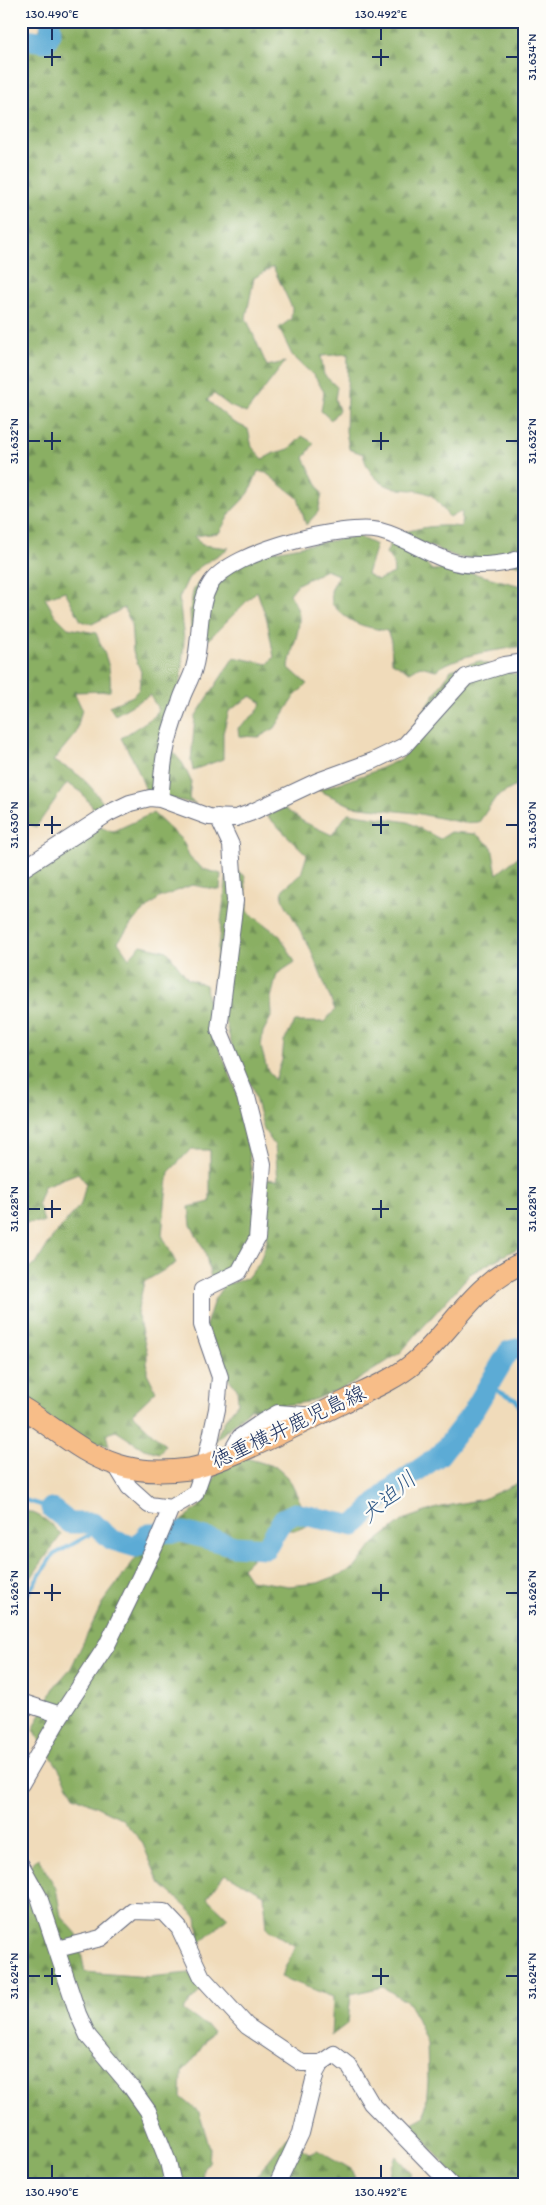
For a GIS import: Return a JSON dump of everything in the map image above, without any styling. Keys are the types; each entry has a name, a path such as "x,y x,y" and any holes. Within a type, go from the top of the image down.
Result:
{"main road":[{"name":"徳重横井鹿児島線","path":"21,1407 83,1450 115,1464 148,1470 190,1469 205,1465 316,1416 413,1364 431,1347 467,1303 483,1287 498,1276 525,1262"}],"street":[{"path":"160,800 165,753 180,701 194,668 201,634 202,601 212,582 234,564 248,557 295,541 349,530 379,531 447,560 467,564 509,564 525,557"},
{"path":"21,870 109,813 130,802 150,798 218,817 236,818 250,813 318,781 373,762 404,746 466,677 505,665 525,662"},
{"path":"21,1784 61,1715 107,1645 155,1546 171,1508 195,1494 205,1465 217,1410 220,1377 202,1325 202,1290 239,1272 258,1239 263,1164 245,1093 219,1029 236,901 231,844 218,817"},
{"path":"115,1464 129,1487 149,1505 171,1508"},
{"path":"21,1702 61,1715"},
{"path":"21,1865 40,1897 78,2014 88,2036 131,2087 148,2111 168,2162 174,2184"},
{"path":"57,1949 101,1938 133,1911 164,1912 179,1928 202,1977 247,2026 302,2063 321,2063"},
{"path":"277,2184 301,2133 316,2072 321,2063 334,2054 349,2066 371,2103 450,2184"}],"green space":[{"path":"42,21 525,21 525,567 492,558 460,558 399,534 430,527 461,527 462,511 449,517 438,501 429,494 385,485 372,474 363,454 349,449 346,431 348,354 321,356 324,375 337,387 335,399 339,410 331,420 321,411 324,392 315,377 292,355 279,328 291,319 292,308 273,267 254,278 246,318 267,366 285,362 246,413 230,406 214,394 207,400 233,422 248,429 252,447 263,459 274,453 289,449 302,436 314,443 304,458 322,494 318,512 306,525 298,498 266,473 258,471 249,493 231,512 219,533 194,536 202,545 229,548 198,568 188,579 179,598 184,640 181,680 166,722 160,725 173,752 183,764 191,781 189,799 196,804 147,793 135,763 121,738 155,716 158,709 150,695 115,715 109,706 133,696 139,689 141,672 133,652 131,623 124,608 92,624 81,621 65,591 45,598 55,615 68,628 96,633 109,667 110,691 74,692 82,709 76,733 53,761 70,769 82,778 104,804 95,810 80,791 67,783 36,827 21,820 21,45 25,46 37,41"},
{"path":"357,536 376,545 367,574 378,580 394,573 393,562 386,553 391,543 419,555 432,570 457,569 525,587 525,646 467,656 436,670 420,666 410,672 392,662 391,641 387,631 356,623 338,611 332,604 331,591 338,575 326,570 298,584 290,594 299,614 299,626 289,668 307,684 294,697 275,728 259,737 239,736 238,728 256,713 262,703 251,696 229,711 223,733 223,759 193,770 191,761 195,717 234,657 268,664 274,657 267,620 257,591 208,640 191,631 190,610 193,591 200,580 230,559"},
{"path":"479,661 514,674 525,672 525,781 496,797 479,822 464,823 415,813 352,806 318,790 370,773 403,758 418,719 451,670"},
{"path":"284,808 304,822 332,835 348,813 408,822 440,839 451,832 476,834 492,847 497,874 525,851 525,1213 521,1215 525,1220 525,1244 470,1274 400,1353 350,1385 308,1402 250,1409 214,1442 226,1418 238,1403 237,1389 225,1374 206,1325 214,1300 224,1285 246,1279 259,1264 267,1241 262,1179 278,1180 275,1146 264,1130 252,1087 236,1060 215,994 214,979 228,866 245,876 248,912 280,936 295,962 277,974 271,998 272,1015 263,1032 261,1047 267,1069 275,1080 282,1060 284,1041 295,1022 324,1022 335,1010 310,948 282,898 283,889 301,874 307,855 267,816"},
{"path":"153,813 183,841 190,858 203,869 221,874 220,890 192,885 159,898 135,919 118,942 129,958 141,945 167,951 188,979 206,985 210,1025 242,1105 252,1177 255,1225 245,1259 226,1275 211,1278 205,1252 191,1225 189,1207 210,1202 210,1150 190,1150 169,1172 162,1235 176,1263 144,1282 137,1313 147,1352 147,1373 156,1391 132,1414 165,1445 160,1453 144,1449 116,1431 106,1434 109,1446 84,1439 21,1402 21,1271 36,1264 52,1238 81,1204 86,1183 78,1173 44,1186 38,1203 44,1222 21,1223 21,877 100,827 112,832"},
{"path":"243,1457 276,1467 289,1479 311,1524 297,1530 281,1530 242,1568 250,1580 289,1586 318,1583 354,1569 373,1544 405,1519 437,1508 483,1499 518,1483 525,1483 525,2184 462,2184 410,2124 425,2116 428,2082 427,2043 410,2004 383,1987 351,1994 348,2023 331,2036 333,1997 281,1977 295,1946 267,1929 264,1894 225,1874 207,1898 228,1918 200,1943 197,1917 159,1882 142,1842 121,1818 74,1796 58,1767 33,1730 55,1686 71,1668 103,1602 139,1554 199,1507 217,1473"},
{"path":"21,1510 33,1513 44,1519 61,1535 21,1592"},
{"path":"38,1858 56,1888 61,1916 77,1934 85,1972 148,1977 189,1973 201,1990 183,2010 213,2031 191,2063 182,2072 181,2097 199,2112 210,2149 209,2162 203,2169 202,2184 21,2184 21,1874"},
{"path":"288,2136 292,2143 309,2153 318,2150 351,2169 357,2183 360,2184 250,2184"},
{"path":"396,2156 412,2173 405,2184 379,2184 387,2180"}],"waterway":[{"path":"21,36 25,39 46,42 51,33 50,21"},
{"name":"犬迫川","path":"51,1508 70,1523 93,1523 112,1540 136,1547 149,1533 183,1532 234,1546 266,1548 283,1519 295,1513 354,1526 388,1491 440,1455 472,1413 509,1351 525,1347"},
{"path":"487,1385 516,1400 525,1418"},
{"path":"21,1499 51,1508"},
{"path":"21,1604 53,1555 100,1529"}]}
